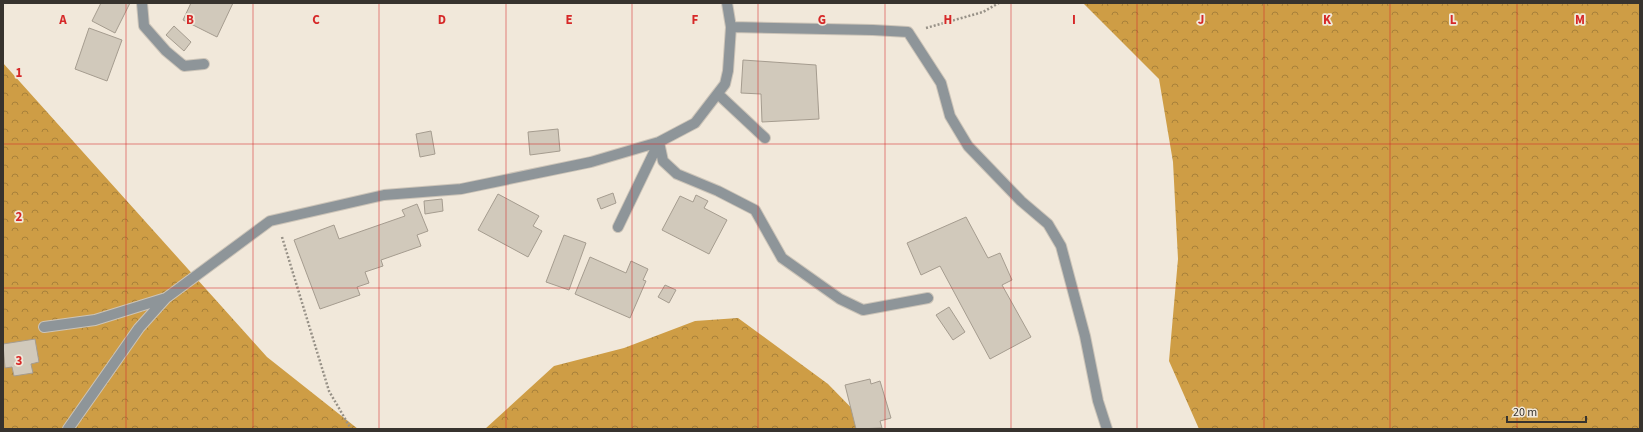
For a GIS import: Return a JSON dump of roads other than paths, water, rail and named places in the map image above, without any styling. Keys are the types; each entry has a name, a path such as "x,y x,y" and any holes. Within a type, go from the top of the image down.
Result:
{"street":[{"path":"142,3 144,26 166,51 184,66 204,64"},
{"path":"68,429 139,328 166,298 270,221 384,195 461,189 591,162 659,142 695,123 725,84 728,71 731,27 727,3"},
{"path":"731,27 908,32 941,83 950,116 968,146 1021,201 1048,224 1061,246 1085,336 1098,401 1106,429"},
{"path":"718,94 765,138"},
{"path":"618,226 659,142"},
{"path":"659,142 663,161 677,174 718,191 755,210 782,258 840,299 863,310 928,298"},
{"path":"44,327 95,320 166,298"}]}
